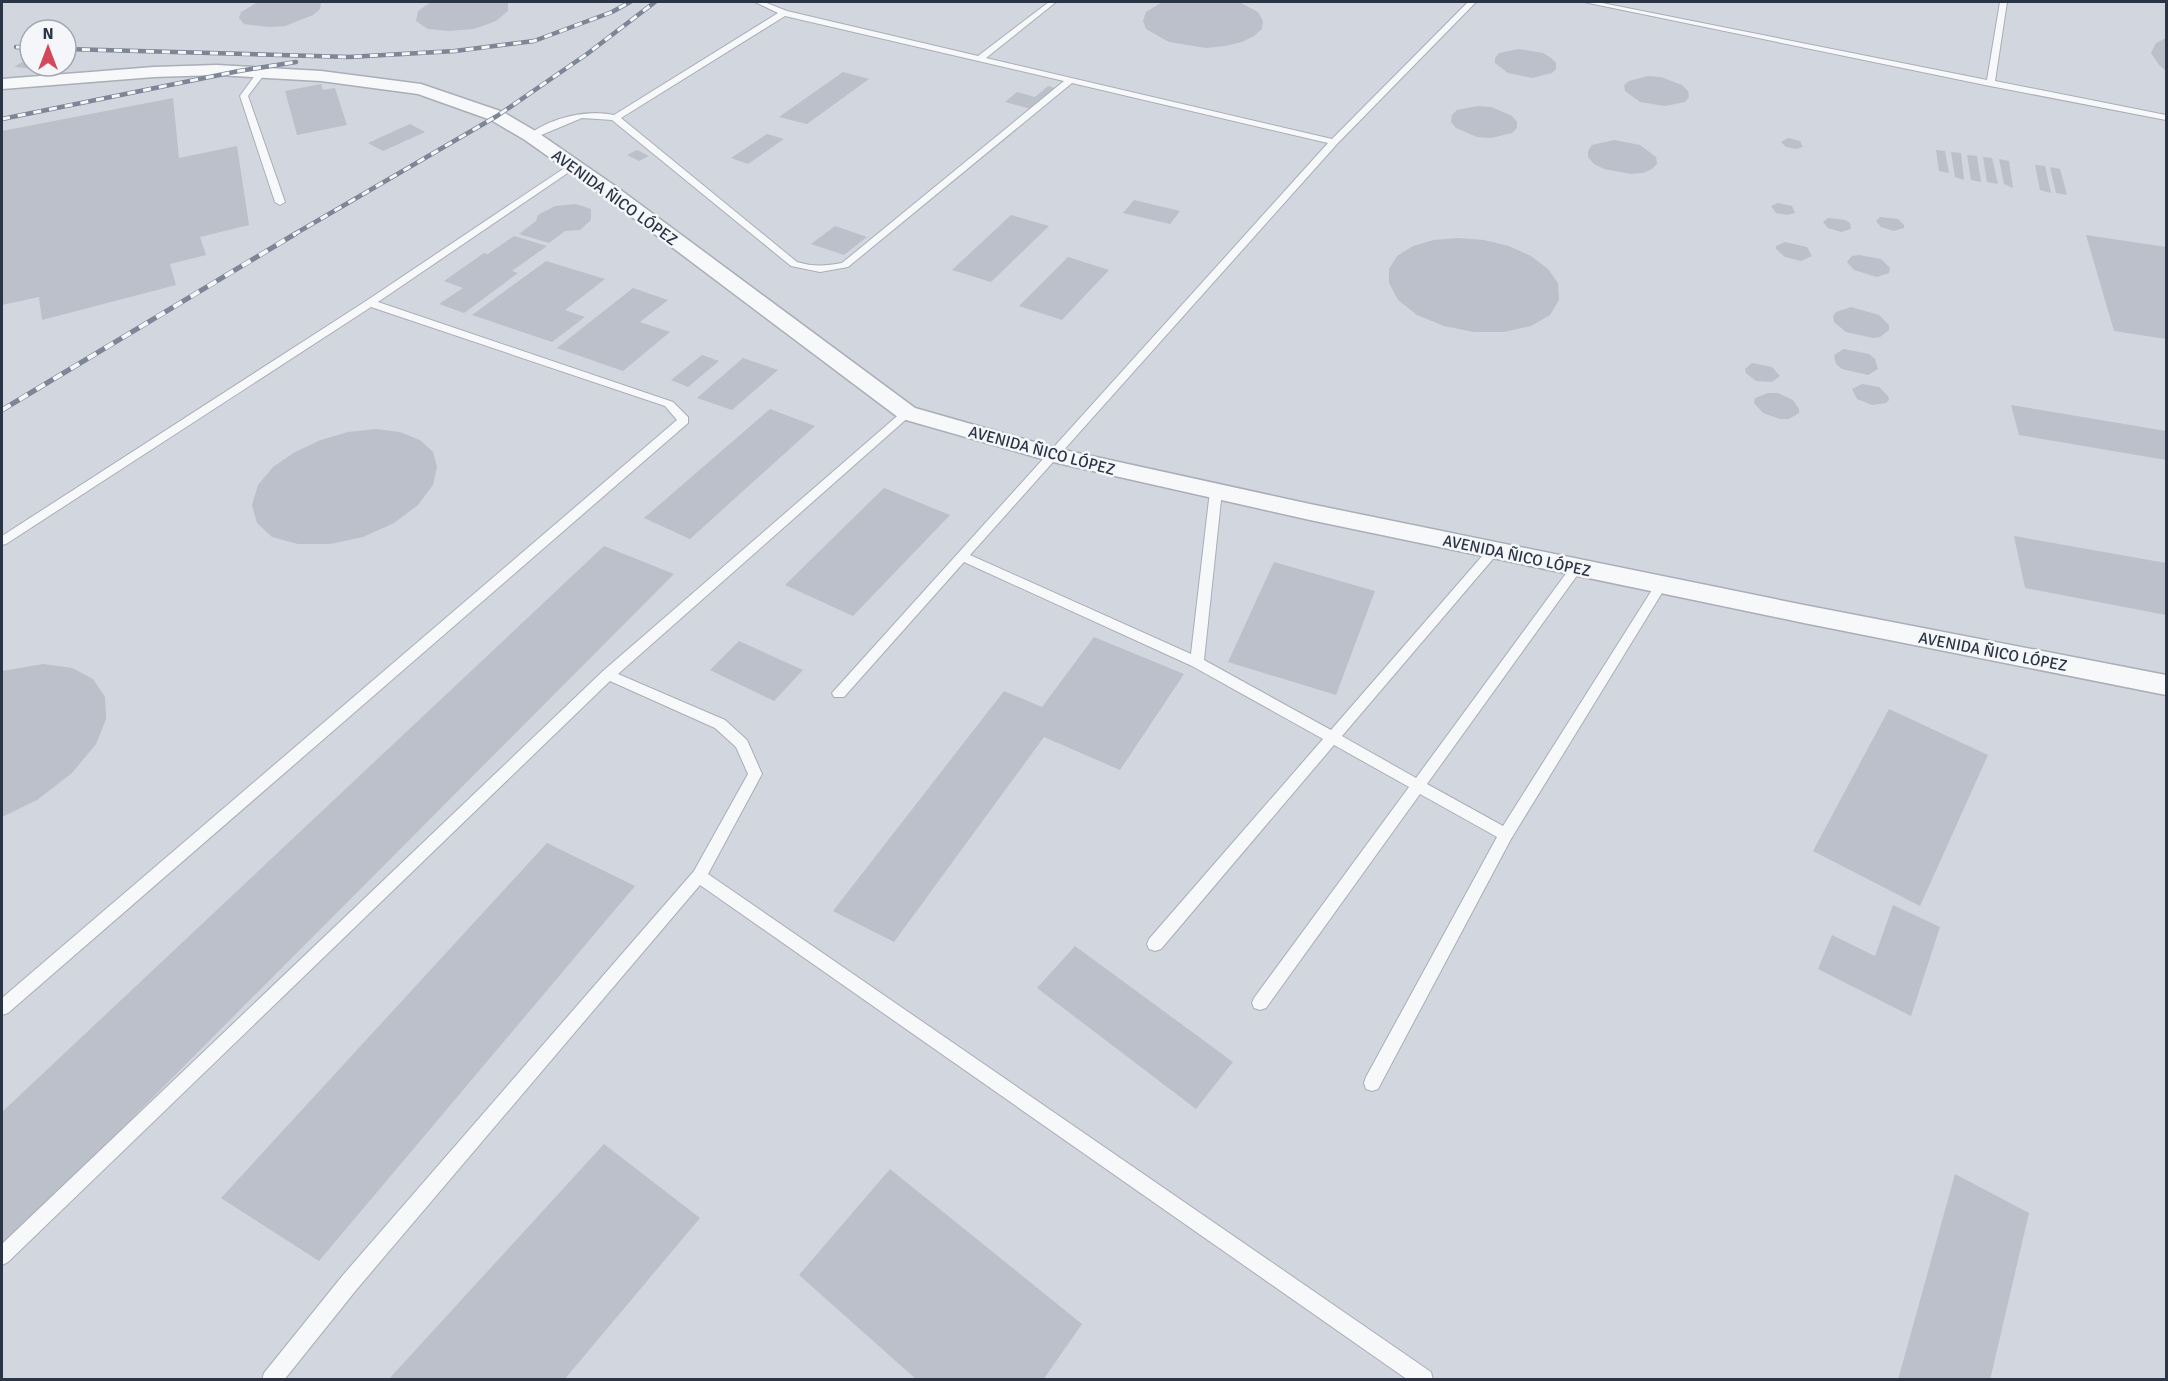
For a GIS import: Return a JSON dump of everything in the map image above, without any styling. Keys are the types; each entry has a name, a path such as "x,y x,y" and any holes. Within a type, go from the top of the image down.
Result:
{"street":[{"name":"AVENIDA ÑICO LÓPEZ","path":"2,84 154,72 217,70 321,76 421,89 497,116 531,136 611,192 907,413 1053,455 1216,491 1661,585 2166,685"}],"lane":[{"path":"759,2 784,13 1335,142"},
{"path":"979,59 1053,2"},
{"path":"839,693 1335,142 1472,2"},
{"path":"1588,2 2166,118"},
{"path":"1990,84 2004,2"},
{"path":"615,118 784,13"},
{"path":"262,72 244,96 280,202"},
{"path":"531,136 565,119 574,117 606,115 615,118 794,264 809,270 826,270 845,265 1071,80"},
{"path":"2,541 370,303 573,166"},
{"path":"2,1008 684,420 669,404 370,303"},
{"path":"2,1256 608,675 907,413"},
{"path":"1197,662 1216,491"},
{"path":"1155,944 1494,550"},
{"path":"962,556 1197,662 1506,835"},
{"path":"1260,1003 1577,567"},
{"path":"1372,1083 1506,835 1661,585"},
{"path":"271,1380 350,1282 699,876 755,774 742,744 720,724 608,675"},
{"path":"699,876 1424,1380"}],"shaded area":[{"path":"2,2 2166,2 2166,1379 2,1379"}],"building":[{"path":"258,2 321,3 320,9 313,15 285,26 244,24 239,18 241,12"},
{"path":"431,2 508,2 508,11 496,21 474,29 449,31 428,29 416,21 418,11"},
{"path":"1162,2 1239,2 1258,12 1263,21 1262,29 1242,42 1225,46 1206,48 1169,42 1146,29 1143,21 1146,12"},
{"path":"2166,38 2166,71 2151,53 2156,43"},
{"path":"1519,49 1543,53 1556,63 1556,69 1552,73 1532,78 1508,73 1495,63 1495,58 1499,53"},
{"path":"843,72 869,79 807,124 779,117"},
{"path":"1648,76 1661,77 1682,85 1688,91 1689,97 1685,102 1665,106 1640,102 1625,91 1624,85 1629,81"},
{"path":"321,84 323,90 335,88 347,125 297,135 285,91"},
{"path":"1048,86 1055,88 1031,109 1005,102 1017,92 1035,97"},
{"path":"173,98 179,158 237,146 249,225 200,237 206,255 170,264 176,285 42,320 39,297 2,305 2,131"},
{"path":"1478,106 1491,107 1512,116 1517,122 1517,128 1512,133 1491,138 1477,137 1456,128 1451,122 1452,115 1457,110"},
{"path":"410,124 425,132 383,151 368,143"},
{"path":"767,134 784,139 748,164 731,158"},
{"path":"1788,138 1800,141 1803,147 1796,149 1786,147 1781,142"},
{"path":"1614,140 1640,145 1656,157 1657,164 1643,173 1631,174 1604,169 1594,164 1588,157 1588,151 1592,145"},
{"path":"637,150 649,156 639,161 627,155"},
{"path":"1936,150 1945,151 1949,173 1939,171"},
{"path":"1951,152 1961,153 1964,180 1955,177"},
{"path":"1967,155 1977,156 1981,182 1971,180"},
{"path":"1983,157 1992,158 1998,184 1987,182"},
{"path":"1999,159 2009,161 2013,188 2004,184"},
{"path":"2035,165 2045,166 2051,193 2040,190"},
{"path":"2050,167 2060,169 2067,195 2056,193"},
{"path":"1134,200 1180,211 1170,224 1123,213"},
{"path":"1778,203 1792,206 1795,213 1787,215 1776,213 1771,206"},
{"path":"576,204 591,209 591,220 580,230 565,231 549,243 519,234 536,221 538,215 555,206"},
{"path":"1011,215 1049,226 991,282 952,270"},
{"path":"1880,217 1898,219 1904,228 1894,231 1881,227 1876,221"},
{"path":"1828,218 1845,220 1850,223 1851,229 1841,232 1828,228 1823,222"},
{"path":"835,226 867,237 844,255 811,244"},
{"path":"2086,235 2166,247 2166,339 2114,331"},
{"path":"514,236 547,246 512,271 518,273 464,313 439,304 463,288 444,281 484,253 488,254"},
{"path":"1458,238 1484,240 1509,246 1531,256 1548,269 1558,283 1559,300 1550,315 1531,326 1504,332 1474,332 1444,326 1417,315 1398,300 1389,283 1389,269 1397,256 1413,246 1434,240"},
{"path":"1785,242 1807,247 1812,256 1801,261 1785,257 1776,249 1776,246"},
{"path":"1852,256 1881,259 1890,268 1889,273 1877,277 1854,270 1847,262"},
{"path":"1068,257 1109,270 1062,320 1019,306"},
{"path":"546,261 605,279 565,310 585,317 552,342 472,315"},
{"path":"633,288 668,300 640,322 670,332 623,371 557,348"},
{"path":"1851,307 1879,315 1889,325 1889,330 1880,337 1873,338 1846,332 1834,322 1833,316 1836,312"},
{"path":"1844,349 1869,354 1875,359 1878,369 1868,375 1842,369 1836,364 1834,355"},
{"path":"702,355 719,361 688,387 671,380"},
{"path":"743,358 778,370 732,410 697,398"},
{"path":"1752,363 1772,367 1780,376 1772,382 1756,381 1746,373 1745,369"},
{"path":"1862,384 1879,387 1889,400 1886,403 1872,405 1857,399 1852,389"},
{"path":"1768,393 1778,393 1793,400 1799,413 1789,419 1780,419 1763,413 1754,403 1755,398"},
{"path":"2011,405 2166,431 2166,460 2019,435"},
{"path":"770,409 815,426 690,539 644,518"},
{"path":"376,429 400,432 420,440 433,452 437,467 433,485 418,505 394,523 363,537 330,544 298,544 272,537 257,523 252,505 258,485 273,467 295,452 321,440 348,432"},
{"path":"884,488 950,515 853,616 785,585"},
{"path":"2014,536 2166,563 2166,615 2025,588"},
{"path":"604,546 674,574 2,1249 2,1112"},
{"path":"1274,562 1375,591 1336,695 1228,662"},
{"path":"1094,637 1184,674 1120,770 1044,737 894,942 833,911 1004,691 1042,707"},
{"path":"739,641 803,670 774,701 710,670"},
{"path":"43,664 72,668 93,679 105,697 106,719 96,744 72,773 37,800 2,817 2,671"},
{"path":"1889,709 1988,755 1920,906 1813,851"},
{"path":"547,843 635,886 319,1261 221,1198"},
{"path":"1893,905 1940,927 1911,1016 1818,969 1832,935 1875,956"},
{"path":"1075,946 1233,1062 1196,1109 1037,988"},
{"path":"604,1144 700,1218 564,1380 388,1380"},
{"path":"890,1169 1082,1324 1043,1380 917,1380 799,1275"},
{"path":"1955,1174 2029,1213 1990,1380 1898,1380"}],"railway":[{"path":"78,49 349,57 455,51 534,41 612,12 630,2"},
{"path":"293,235 497,116 587,54 655,2"},
{"path":"2,119 239,71 296,62"},
{"path":"2,410 295,234"}]}
